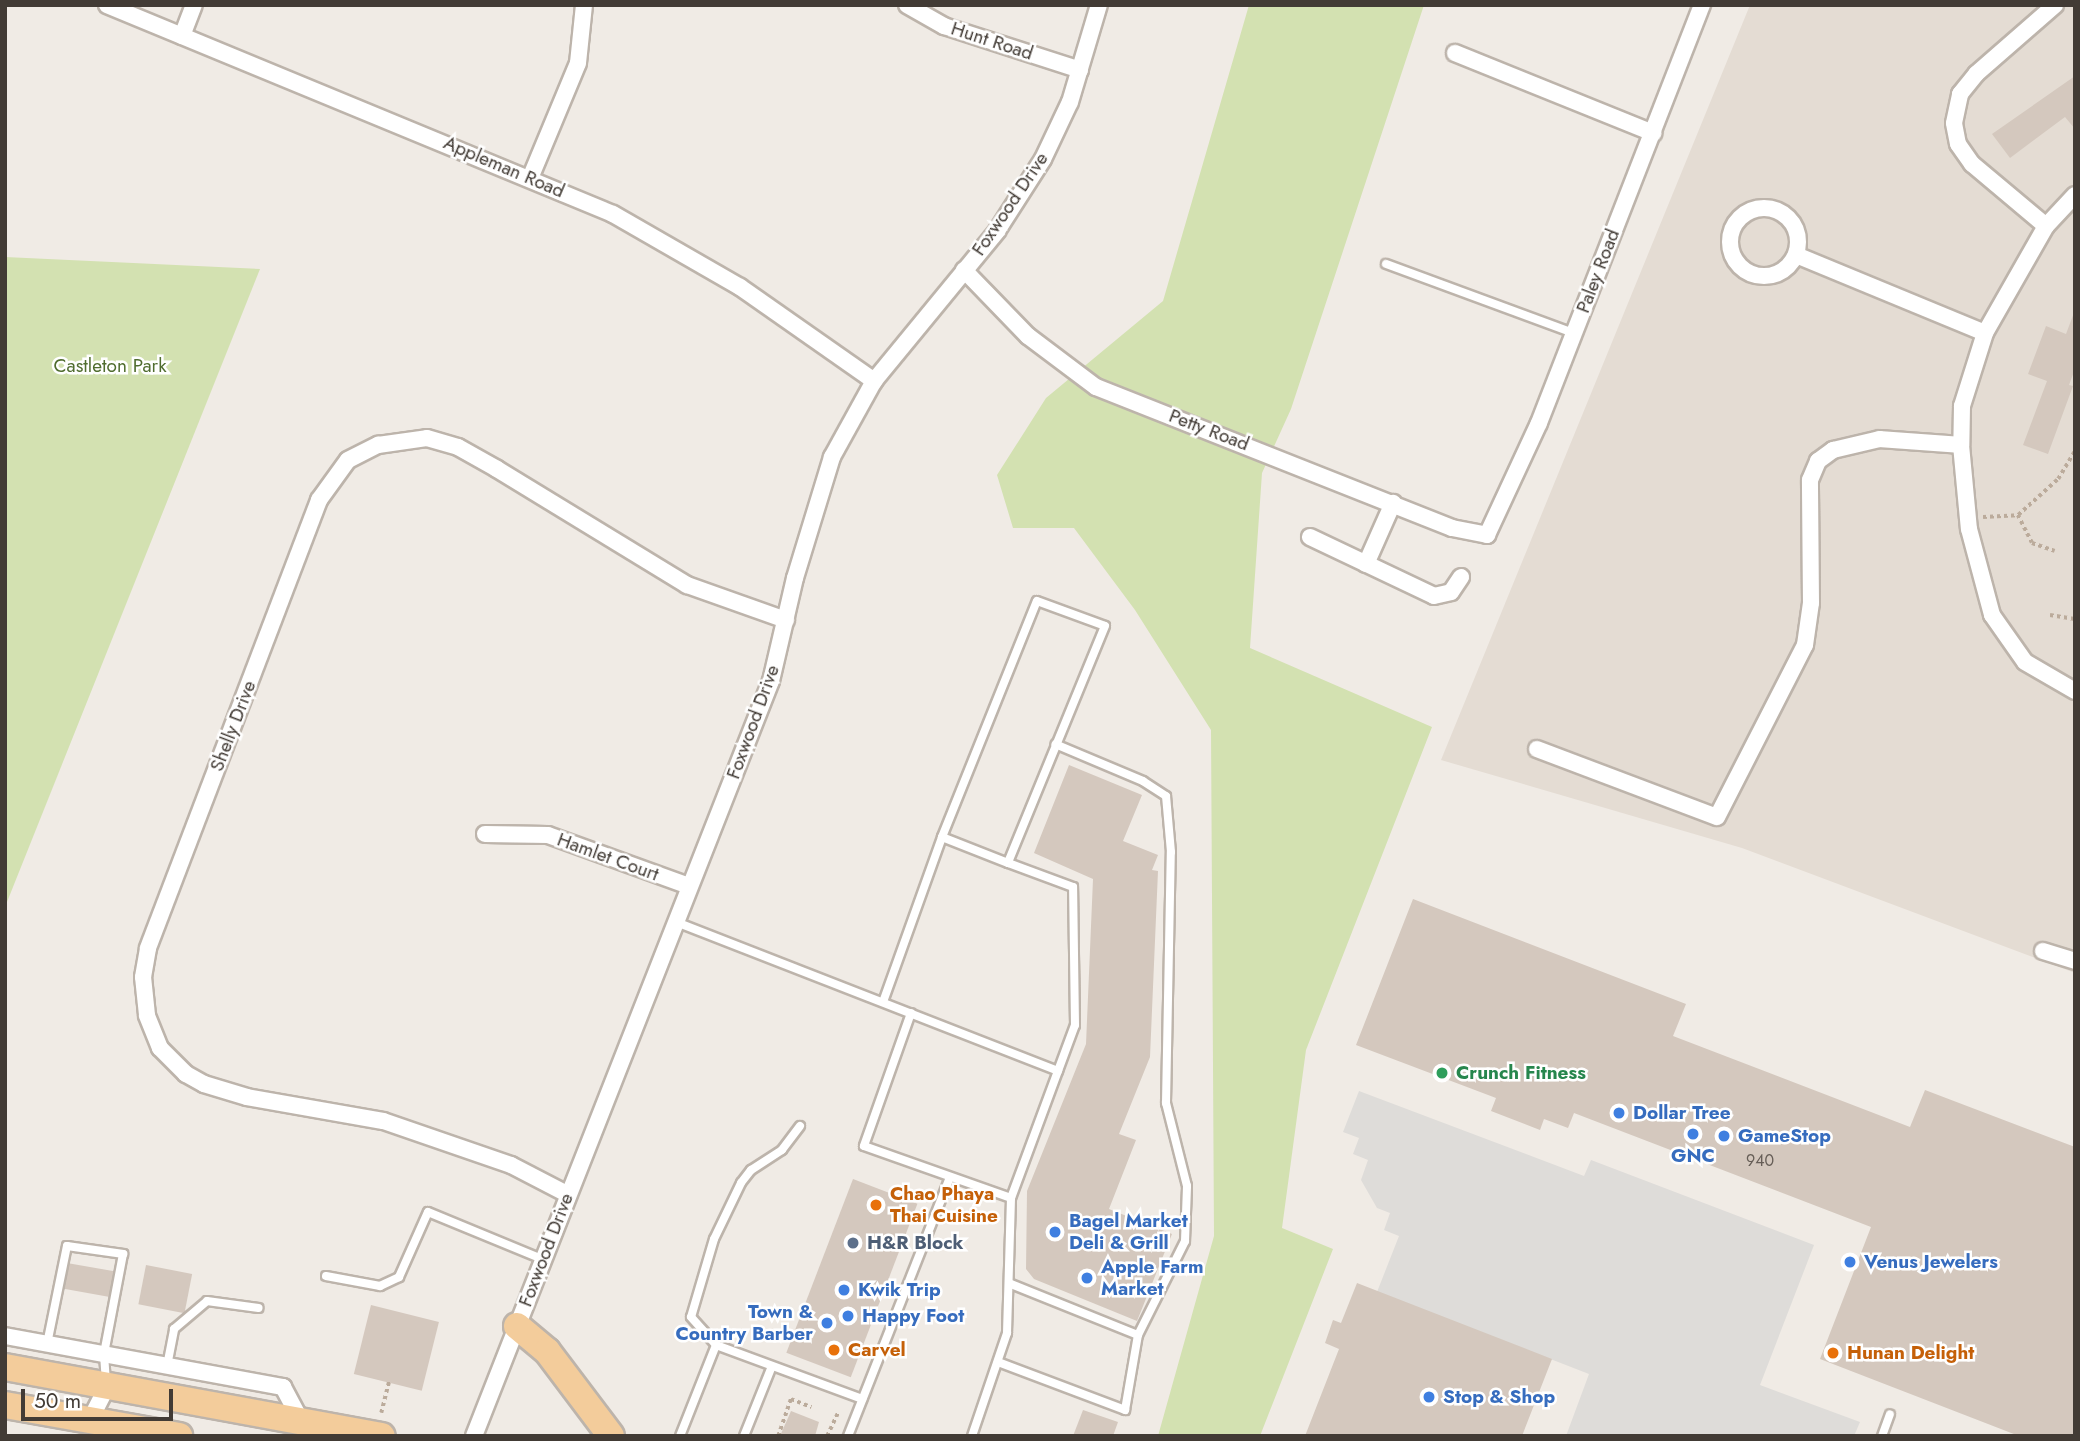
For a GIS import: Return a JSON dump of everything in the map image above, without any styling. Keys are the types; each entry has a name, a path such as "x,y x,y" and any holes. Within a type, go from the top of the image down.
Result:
{"main road":[{"path":"517,1326 547,1351 611,1436"},
{"path":"5,1367 301,1421 380,1429"},
{"path":"5,1405 178,1436"}],"street":[{"name":"Appleman Road","path":"107,5 531,176 613,214 740,287 874,381"},
{"path":"182,36 194,5"},
{"path":"531,176 578,63 584,5"},
{"name":"Hunt Road","path":"907,5 944,26 1080,70"},
{"name":"Foxwood Drive","path":"474,1436 566,1194 771,681 832,457 874,381 997,231 1043,159 1080,70 1099,5"},
{"name":"Paley Road","path":"1487,535 1574,333 1702,5"},
{"path":"2046,226 1972,164 1958,144 1954,123 1960,94 1976,74 2055,5"},
{"path":"1455,53 1653,133"},
{"path":"2075,195 2046,226 1985,333 1962,406 1961,445 1967,518 1992,615 2014,651 2075,691"},
{"path":"1751,209 1778,209 1797,229 1796,256 1777,274 1750,274 1731,254 1732,228 1751,209"},
{"path":"1796,256 1985,333"},
{"name":"Petty Road","path":"964,271 1028,336 1096,387 1452,528 1487,535"},
{"name":"Shelly Drive","path":"566,1194 511,1165 383,1121 247,1097 204,1084 186,1074 160,1048 147,1015 143,976 148,948 304,539 319,500 348,460 379,445 427,438 458,447 498,469 687,585 786,620"},
{"path":"1537,749 1717,817 1805,645 1811,603 1810,480 1818,461 1833,450 1880,439 1961,445"},
{"path":"1366,564 1393,503"},
{"path":"1310,537 1434,596 1444,597 1461,577"},
{"name":"Hamlet Court","path":"485,834 548,835 689,886"},
{"path":"2043,951 2075,961"},
{"path":"5,1336 283,1387 301,1421"},
{"path":"90,1420 107,1387"}],"lane":[{"path":"1386,264 1574,333"},
{"path":"883,1003 942,837 1037,601 1105,626 1008,863"},
{"path":"998,1362 1125,1410 1138,1335 1185,1241 1187,1186 1166,1103 1171,819 1166,796 1143,781 1055,744"},
{"path":"942,837 1073,887 1075,1025 1012,1198 1011,1284 1007,1333 972,1436"},
{"path":"676,922 1058,1071"},
{"path":"911,1013 864,1146 1012,1198"},
{"path":"800,1126 782,1150 751,1170 741,1183 715,1239 691,1310 716,1345 862,1399"},
{"path":"848,1436 950,1177"},
{"path":"326,1276 380,1286 399,1277 428,1212 542,1259"},
{"path":"47,1344 67,1246 122,1254 104,1354 107,1387"},
{"path":"1011,1284 1138,1335"},
{"path":"167,1366 174,1329 207,1301 259,1308"},
{"path":"681,1435 716,1345"},
{"path":"744,1436 772,1366"},
{"path":"1882,1436 1890,1414"}],"path":[{"path":"1967,518 2018,514 2058,479 2075,452"},
{"path":"2018,514 2032,543 2055,551"},
{"path":"2050,615 2075,619"},
{"path":"380,1429 389,1382"},
{"path":"778,1436 792,1399 811,1407"},
{"path":"827,1436 838,1412"}],"shaded area":[{"path":"1750,5 2075,5 2075,973 1742,848 1441,760"},
{"path":"1359,1091 1584,1176 1591,1160 1814,1245 1760,1385 1860,1422 1854,1436 1566,1436 1589,1374 1377,1292 1399,1236 1384,1230 1390,1213 1377,1208 1361,1180 1368,1160 1353,1154 1359,1138 1343,1132"}],"green space":[{"path":"1249,5 1424,5 1291,409 1262,473 1250,648 1432,727 1306,1050 1282,1228 1333,1249 1260,1436 1158,1436 1214,1236 1211,730 1135,610 1074,528 1013,528 997,475 1046,398 1163,301"},
{"name":"Castleton Park","path":"5,257 260,269 5,907"}],"building":[{"path":"2075,76 2075,129 2065,117 2010,158 1992,134"},
{"path":"2075,310 2075,369 2069,385 2073,386 2048,454 2023,445 2047,381 2028,374 2046,326 2066,334"},
{"path":"1069,765 1142,795 1123,841 1158,855 1152,870 1158,871 1150,1057 1119,1134 1136,1140 1109,1209 1172,1234 1137,1321 1034,1279 1026,1269 1027,1191 1086,1044 1093,879 1034,853"},
{"path":"1413,899 1686,1004 1673,1036 1910,1127 1925,1090 2075,1147 2075,1436 2019,1436 1820,1359 1871,1227 1574,1113 1568,1128 1544,1119 1540,1130 1491,1111 1496,1098 1356,1045"},
{"path":"853,1179 917,1204 851,1377 786,1353"},
{"path":"67,1263 114,1271 110,1297 62,1289"},
{"path":"146,1265 192,1274 185,1313 138,1304"},
{"name":"Stop & Shop","path":"1357,1283 1552,1359 1522,1436 1305,1436 1339,1349 1325,1343 1333,1320 1341,1323"},
{"path":"371,1305 439,1322 422,1391 354,1374"},
{"path":"1083,1410 1118,1422 1113,1436 1073,1436"},
{"path":"791,1411 819,1422 815,1436 780,1436"}],"place":[{"name":"Crunch Fitness","path":"1442,1073"},
{"name":"Dollar Tree","path":"1619,1113"},
{"name":"GNC","path":"1693,1134"},
{"name":"GameStop","path":"1724,1136"},
{"name":"Chao Phaya Thai Cuisine","path":"876,1205"},
{"name":"Bagel Market Deli & Grill","path":"1055,1232"},
{"name":"H&R Block","path":"853,1243"},
{"name":"Venus Jewelers","path":"1850,1262"},
{"name":"Apple Farm Market","path":"1087,1278"},
{"name":"Kwik Trip","path":"844,1290"},
{"name":"Happy Foot","path":"848,1316"},
{"name":"Town & Country Barber","path":"827,1323"},
{"name":"Carvel","path":"834,1350"},
{"name":"Hunan Delight","path":"1833,1353"},
{"name":"Stop & Shop","path":"1429,1397"}]}
